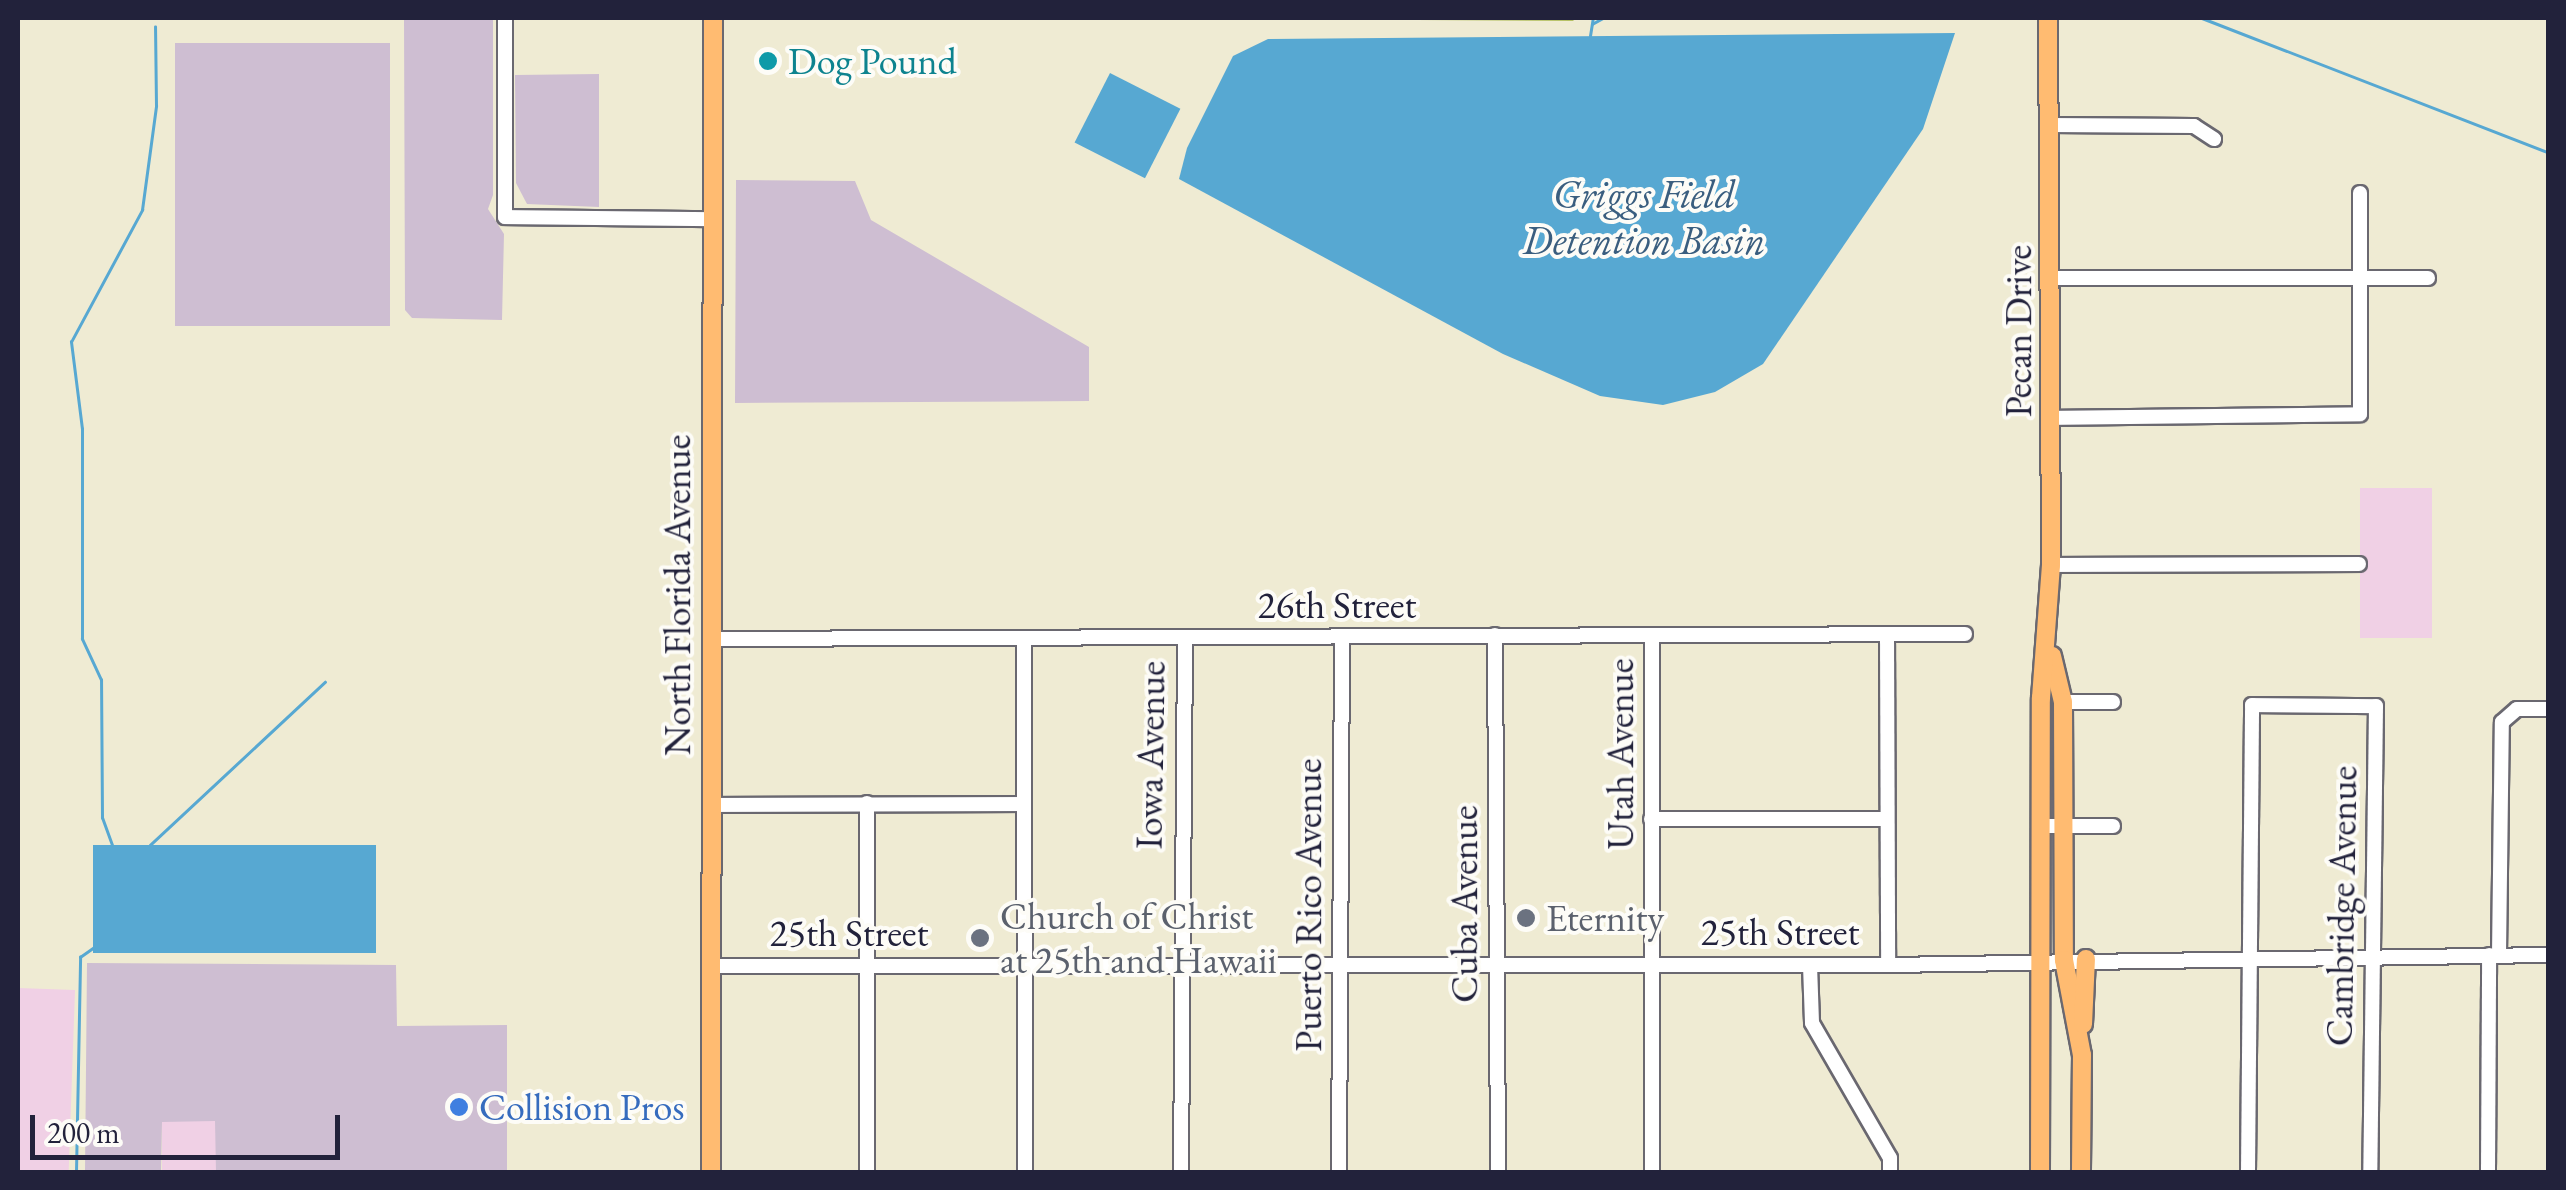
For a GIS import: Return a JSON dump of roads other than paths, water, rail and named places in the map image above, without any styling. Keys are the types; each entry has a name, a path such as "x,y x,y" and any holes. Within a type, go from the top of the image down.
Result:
{"main road":[{"name":"North Florida Avenue","path":"711,1172 713,18"},
{"name":"Pecan Drive","path":"2040,1172 2042,698 2050,644 2051,565 2048,18"},
{"name":"Pecan Drive","path":"2050,644 2063,702 2064,960 2082,1054 2081,1172"},
{"path":"2082,1054 2086,960"}],"street":[{"path":"505,18 504,217 710,218"},
{"path":"2050,125 2194,126 2214,139"},
{"path":"2050,418 2360,414 2360,193"},
{"path":"2051,278 2428,278"},
{"path":"2051,565 2359,564"},
{"path":"1887,634 1888,965"},
{"name":"26th Street","path":"710,639 1965,634"},
{"name":"Cuba Avenue","path":"1496,636 1498,1172"},
{"name":"Utah Avenue","path":"1652,636 1652,1172"},
{"path":"1024,638 1021,804 1026,1172"},
{"name":"Iowa Avenue","path":"1182,1172 1179,962 1185,638"},
{"name":"Puerto Rico Avenue","path":"1338,1172 1342,638"},
{"path":"2063,702 2112,702"},
{"name":"Cambridge Avenue","path":"2247,957 2252,705 2376,706 2370,1172"},
{"path":"2488,1172 2502,722 2517,709 2548,709"},
{"path":"867,803 868,1172"},
{"path":"710,804 1021,804"},
{"path":"1652,819 1887,819"},
{"path":"2041,826 2113,826"},
{"name":"25th Street","path":"710,966 1024,962 1888,965 2374,954 2548,955"},
{"path":"2247,957 2248,1172"},
{"path":"1810,965 1812,1023 1883,1144 1890,1172"}],"water":[{"name":"Griggs Field Detention Basin","path":"1955,33 1923,129 1763,364 1715,392 1663,405 1600,396 1503,354 1179,179 1187,148 1233,56 1268,39"},
{"path":"1110,73 1180,109 1145,178 1075,142"},
{"path":"93,845 376,845 376,953 93,953"}],"waterway":[{"path":"1590,36 1593,18"},
{"path":"1592,24 1603,18"},
{"path":"2202,18 2548,152"},
{"path":"112,845 102,818 101,680 82,639 82,429 71,342 142,210 156,106 155,27"},
{"path":"150,845 325,682"},
{"path":"76,1172 80,957 93,948"}],"place":[{"name":"Dog Pound","path":"768,61"},
{"name":"Eternity","path":"1526,918"},
{"name":"Church of Christ at 25th and Hawaii","path":"980,938"},
{"name":"Collision Pros","path":"459,1107"}]}
